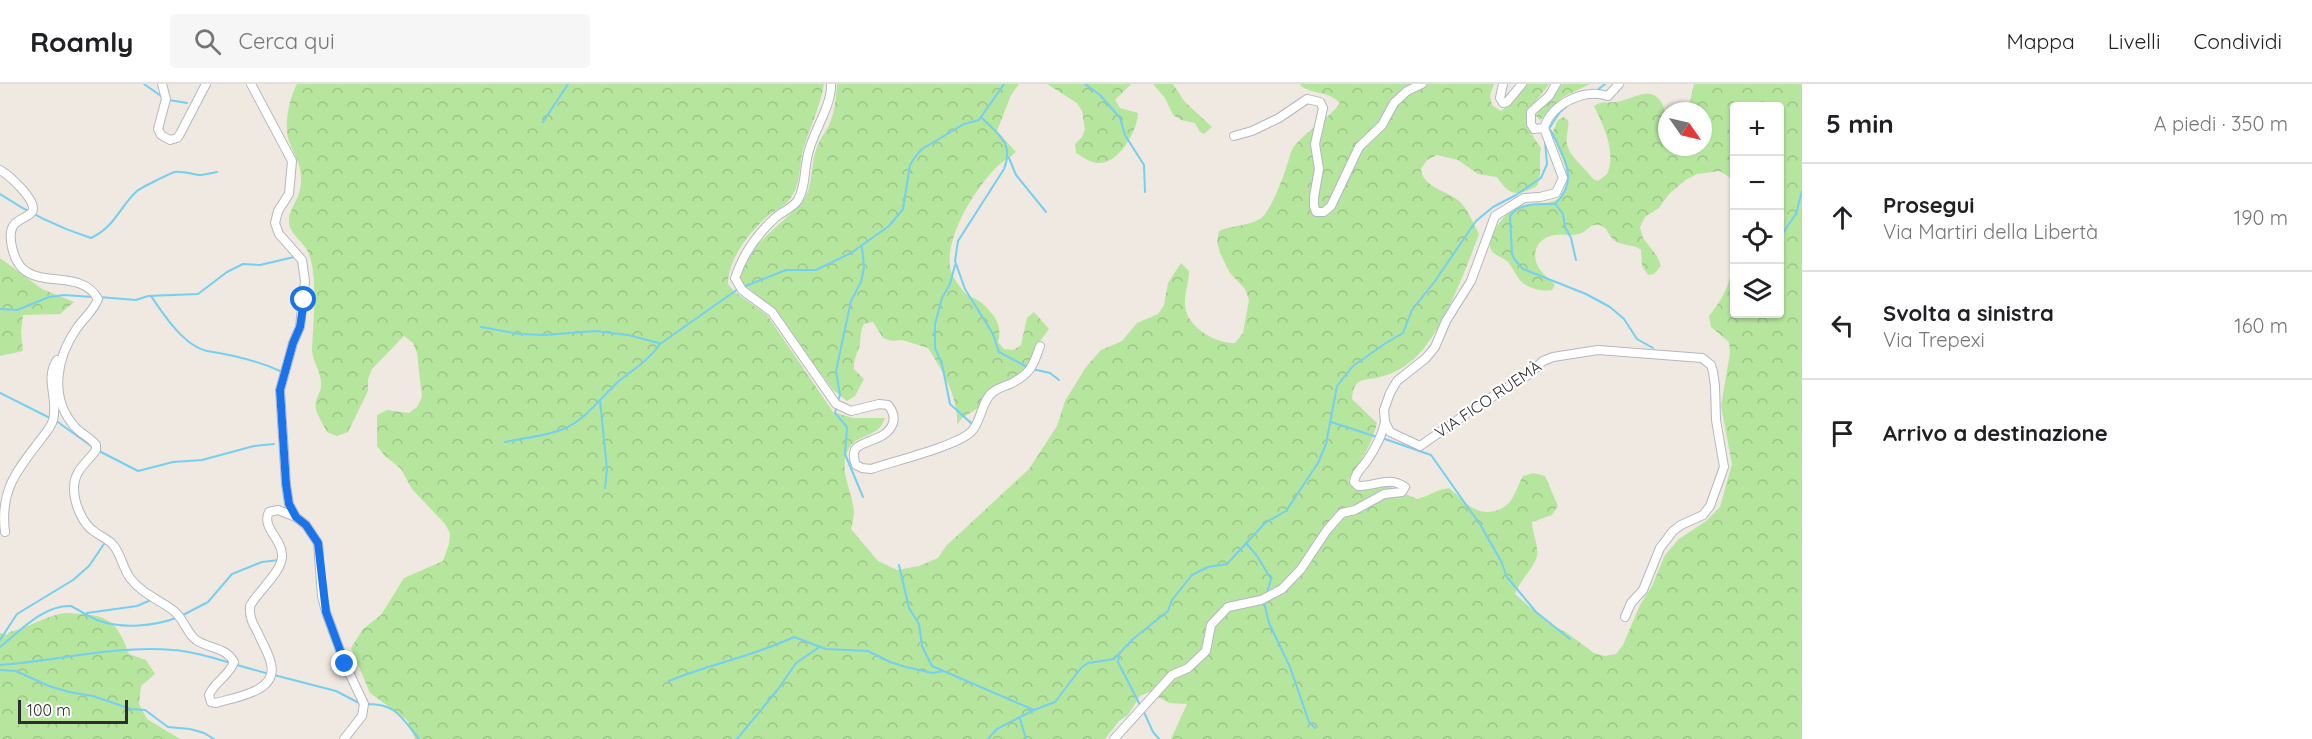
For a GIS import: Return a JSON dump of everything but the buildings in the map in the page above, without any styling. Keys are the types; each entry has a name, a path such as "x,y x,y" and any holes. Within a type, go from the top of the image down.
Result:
{"street":[{"path":"162,84 166,99 158,129 161,135 170,140 177,138 180,134 206,84"},
{"path":"251,84 292,161 289,194 278,211 275,223 279,234 302,260 305,281 300,327 293,343 280,390 286,484 289,504 296,517"},
{"path":"831,84 831,93 807,154 803,186 798,200 754,238 735,278 742,290 772,312 836,404 851,411 879,404 888,405 892,411 894,418 889,432 882,438 857,446 853,459 856,465 871,469 932,449 970,432 977,424 987,398 993,392 1024,377 1033,366 1040,346"},
{"path":"1234,136 1279,118 1307,99 1320,102 1323,108 1315,144 1319,169 1314,207 1316,212 1324,212 1331,206 1359,147 1382,125 1394,103 1407,91 1422,84"},
{"path":"1503,84 1500,98 1503,102 1507,102 1522,84"},
{"path":"1544,128 1534,129 1531,124 1531,112 1549,96 1556,84"},
{"path":"1114,739 1172,675 1188,668 1206,651 1211,625 1228,608 1261,600 1282,589 1301,569 1327,530 1342,513 1355,510 1384,494 1402,492 1404,488 1398,482 1384,481 1366,487 1358,486 1354,482 1355,475 1383,435 1384,410 1397,381 1436,347 1446,321 1471,281 1495,216 1524,198 1556,193 1561,186 1563,178 1544,128 1546,122 1559,106 1586,93 1600,93 1608,96 1619,84"},
{"path":"0,170 15,182 31,200 33,207 32,211 12,228 11,237 19,264 32,275 69,280 89,287 98,299 76,329 64,354 58,371 57,388 61,402 74,426 91,439 96,450 84,463 75,481 74,491 79,510 87,525 112,544 134,583 176,612 188,632 198,641 211,648 225,651 232,657 234,662 232,667 212,687 209,695 209,700 216,703 255,692 269,680 272,672 272,664 252,621 250,606 276,571 282,555 279,542 268,525 269,512 278,510 296,517 306,525 318,543 326,612 345,664 364,704 362,716 344,739"},
{"name":"VIA FICO RUEMÀ","path":"1385,422 1390,432 1420,446 1443,428 1528,375 1543,361 1552,357 1598,350 1702,358 1711,365 1715,386 1716,420 1724,467 1710,506 1703,514 1673,531 1660,548 1643,590 1631,603 1625,617"},
{"path":"5,532 3,506 8,489 15,474 53,420 52,371 55,363 64,354"}],"green space":[{"path":"297,84 824,84 803,150 796,189 791,198 769,215 741,246 732,265 728,284 735,292 767,315 833,412 853,418 885,418 878,430 852,444 846,457 845,471 854,508 851,529 878,561 897,570 919,566 938,558 946,546 1029,469 1057,426 1065,401 1086,367 1101,350 1122,341 1137,323 1158,314 1164,305 1168,283 1181,263 1189,271 1185,305 1191,320 1203,333 1219,341 1235,343 1243,333 1249,300 1245,289 1230,273 1220,253 1217,242 1219,231 1255,221 1264,215 1276,195 1294,146 1340,103 1336,99 1302,87 1300,84 1494,84 1490,95 1492,105 1501,111 1514,101 1527,84 1549,84 1531,108 1527,121 1541,148 1540,177 1537,186 1524,192 1514,193 1506,188 1497,177 1478,174 1458,160 1437,155 1427,160 1421,169 1426,180 1454,197 1462,205 1479,234 1450,304 1431,339 1420,353 1395,372 1357,383 1352,399 1377,423 1369,446 1348,480 1354,490 1390,487 1418,499 1449,488 1472,507 1480,511 1491,512 1510,502 1523,476 1534,473 1545,476 1558,506 1552,515 1532,522 1537,556 1515,594 1548,623 1567,633 1594,653 1605,656 1616,654 1623,645 1665,555 1679,539 1706,521 1720,507 1732,464 1721,406 1730,353 1729,342 1711,327 1709,316 1721,300 1730,276 1730,318 1784,318 1784,102 1730,102 1730,179 1720,171 1697,174 1687,179 1669,194 1659,208 1645,217 1640,227 1643,238 1657,256 1661,266 1654,274 1648,275 1642,266 1641,250 1615,241 1604,228 1596,225 1579,234 1548,237 1539,244 1535,254 1538,266 1555,285 1552,290 1539,290 1522,282 1509,263 1492,251 1490,243 1492,237 1501,221 1511,211 1521,206 1550,202 1558,199 1564,192 1567,184 1566,169 1553,131 1558,120 1563,117 1568,120 1569,149 1593,179 1598,181 1607,174 1610,166 1610,148 1594,106 1597,104 1618,102 1644,94 1652,95 1661,102 1658,102 1658,156 1712,156 1712,102 1689,102 1694,84 1802,84 1802,739 1171,739 1187,704 1169,703 1149,692 1140,696 1128,715 1119,721 1105,739 415,739 407,720 370,693 351,648 363,629 381,615 404,578 443,561 449,544 450,533 445,524 412,489 401,469 377,446 377,415 387,410 409,413 417,407 422,397 417,353 413,343 404,336 372,369 368,379 368,391 348,432 337,436 327,432 315,405 321,385 312,351 314,302 312,264 307,250 289,225 301,181 299,164 287,132 288,110"},
{"path":"837,84 1019,84 1011,95 997,131 1016,152 992,172 964,212 952,243 951,271 963,291 982,303 994,316 999,330 998,342 1004,349 1013,350 1021,345 1027,318 1034,312 1049,329 1038,344 1034,356 1023,373 989,390 978,408 962,418 957,425 952,395 944,375 928,348 902,340 892,341 883,338 873,322 864,324 854,369 864,379 855,396 847,401 833,390 773,308 741,282 742,270 755,248 797,208 807,194 816,150 833,115"},
{"path":"1047,84 1131,84 1115,100 1120,108 1138,113 1135,129 1126,145 1106,162 1096,163 1076,153 1075,144 1082,137 1085,129 1082,111 1077,103"},
{"path":"1153,84 1173,84 1185,102 1212,127 1204,134 1200,132 1195,123 1181,120 1173,115 1165,98"},
{"path":"1562,84 1590,84 1563,97 1540,120 1536,116 1538,112"},
{"path":"0,258 42,289 74,302 60,314 23,315 21,333 23,351 0,356"},
{"path":"65,613 99,617 113,624 119,631 129,654 146,660 155,674 141,686 139,704 147,719 180,739 0,739 0,633 7,635 9,632"}],"waterway":[{"path":"144,84 161,96"},
{"path":"543,122 568,84"},
{"path":"743,287 786,270 816,270 851,253 889,226 903,209 910,165 915,157 922,149 964,124 979,120 1004,84"},
{"path":"1085,84 1100,95 1120,118 1125,135 1144,165 1145,192"},
{"path":"1595,92 1605,84"},
{"path":"169,100 187,103"},
{"path":"1548,130 1566,107"},
{"path":"982,118 1003,140 1007,160 1004,169 958,241 955,261 965,289 993,334 999,352 1027,367"},
{"path":"1548,128 1565,159 1567,186 1555,204 1525,206 1514,211 1510,216 1514,259 1523,269 1586,294 1610,307 1624,319 1637,339 1653,348"},
{"path":"988,739 997,729 1055,702 1081,668 1088,663 1114,659 1133,639 1168,611 1172,600 1192,575 1208,567 1227,564 1265,523 1286,511 1318,463 1326,444 1337,386 1353,366 1403,333 1412,310 1476,221 1493,207 1541,178 1547,164 1545,142"},
{"path":"1009,158 1016,175 1046,212"},
{"path":"0,194 44,219 91,238 112,222 137,191 149,184 175,172 199,175 217,172"},
{"path":"1784,231 1796,214 1802,191"},
{"path":"1556,205 1563,214 1576,260"},
{"path":"838,401 840,395 836,371 851,301 861,282 864,268 862,247"},
{"path":"99,297 136,300 148,296 198,294 227,272 243,264 260,265 294,257"},
{"path":"955,265 935,324 935,348 942,364 950,404 971,423"},
{"path":"505,442 550,433 572,425 587,414 619,381 646,360 660,344 738,289"},
{"path":"0,309 17,310 49,297 64,295 93,297"},
{"path":"151,296 182,336 198,348 253,361 280,371"},
{"path":"481,327 519,334 544,335 596,331 628,335 659,343"},
{"path":"1032,369 1050,373 1059,380"},
{"path":"0,393 50,418"},
{"path":"600,401 607,469 605,488"},
{"path":"837,406 835,413 847,427 845,454 863,497"},
{"path":"55,420 94,448"},
{"path":"1331,422 1377,437"},
{"path":"1382,438 1431,455 1481,526 1501,561 1507,577 1536,612 1570,639"},
{"path":"99,451 138,471 173,462 202,460 254,446 274,444"},
{"path":"1246,543 1271,579 1267,593"},
{"path":"0,640 17,614 73,580 89,566 104,544"},
{"path":"181,616 208,602 232,574 262,562 279,560"},
{"path":"899,565 909,608 919,624 922,646 932,666 1034,710"},
{"path":"87,613 137,606 151,600"},
{"path":"1264,602 1269,623 1290,667 1309,722 1315,728"},
{"path":"0,647 32,620 61,607 71,606 96,620 128,626 148,625 176,618"},
{"path":"669,681 763,650 794,637 826,649 868,651 906,667 933,673 943,671"},
{"path":"737,739 779,688 796,663 818,648"},
{"path":"0,665 108,651 151,649 188,652 231,663"},
{"path":"1119,656 1118,662 1140,705"},
{"path":"237,665 269,674"},
{"path":"0,670 16,671 49,686 93,696 131,709 145,710 168,727 190,729 214,739"},
{"path":"274,675 336,691 359,703"},
{"path":"365,704 375,704 391,709 402,718 419,739"},
{"path":"1143,710 1153,732 1159,739"},
{"path":"1020,719 1026,739"}],"route":[{"path":"304,300 300,327 293,343 280,390 286,484 289,504 296,517 306,525 318,543 322,596 345,664"}]}
